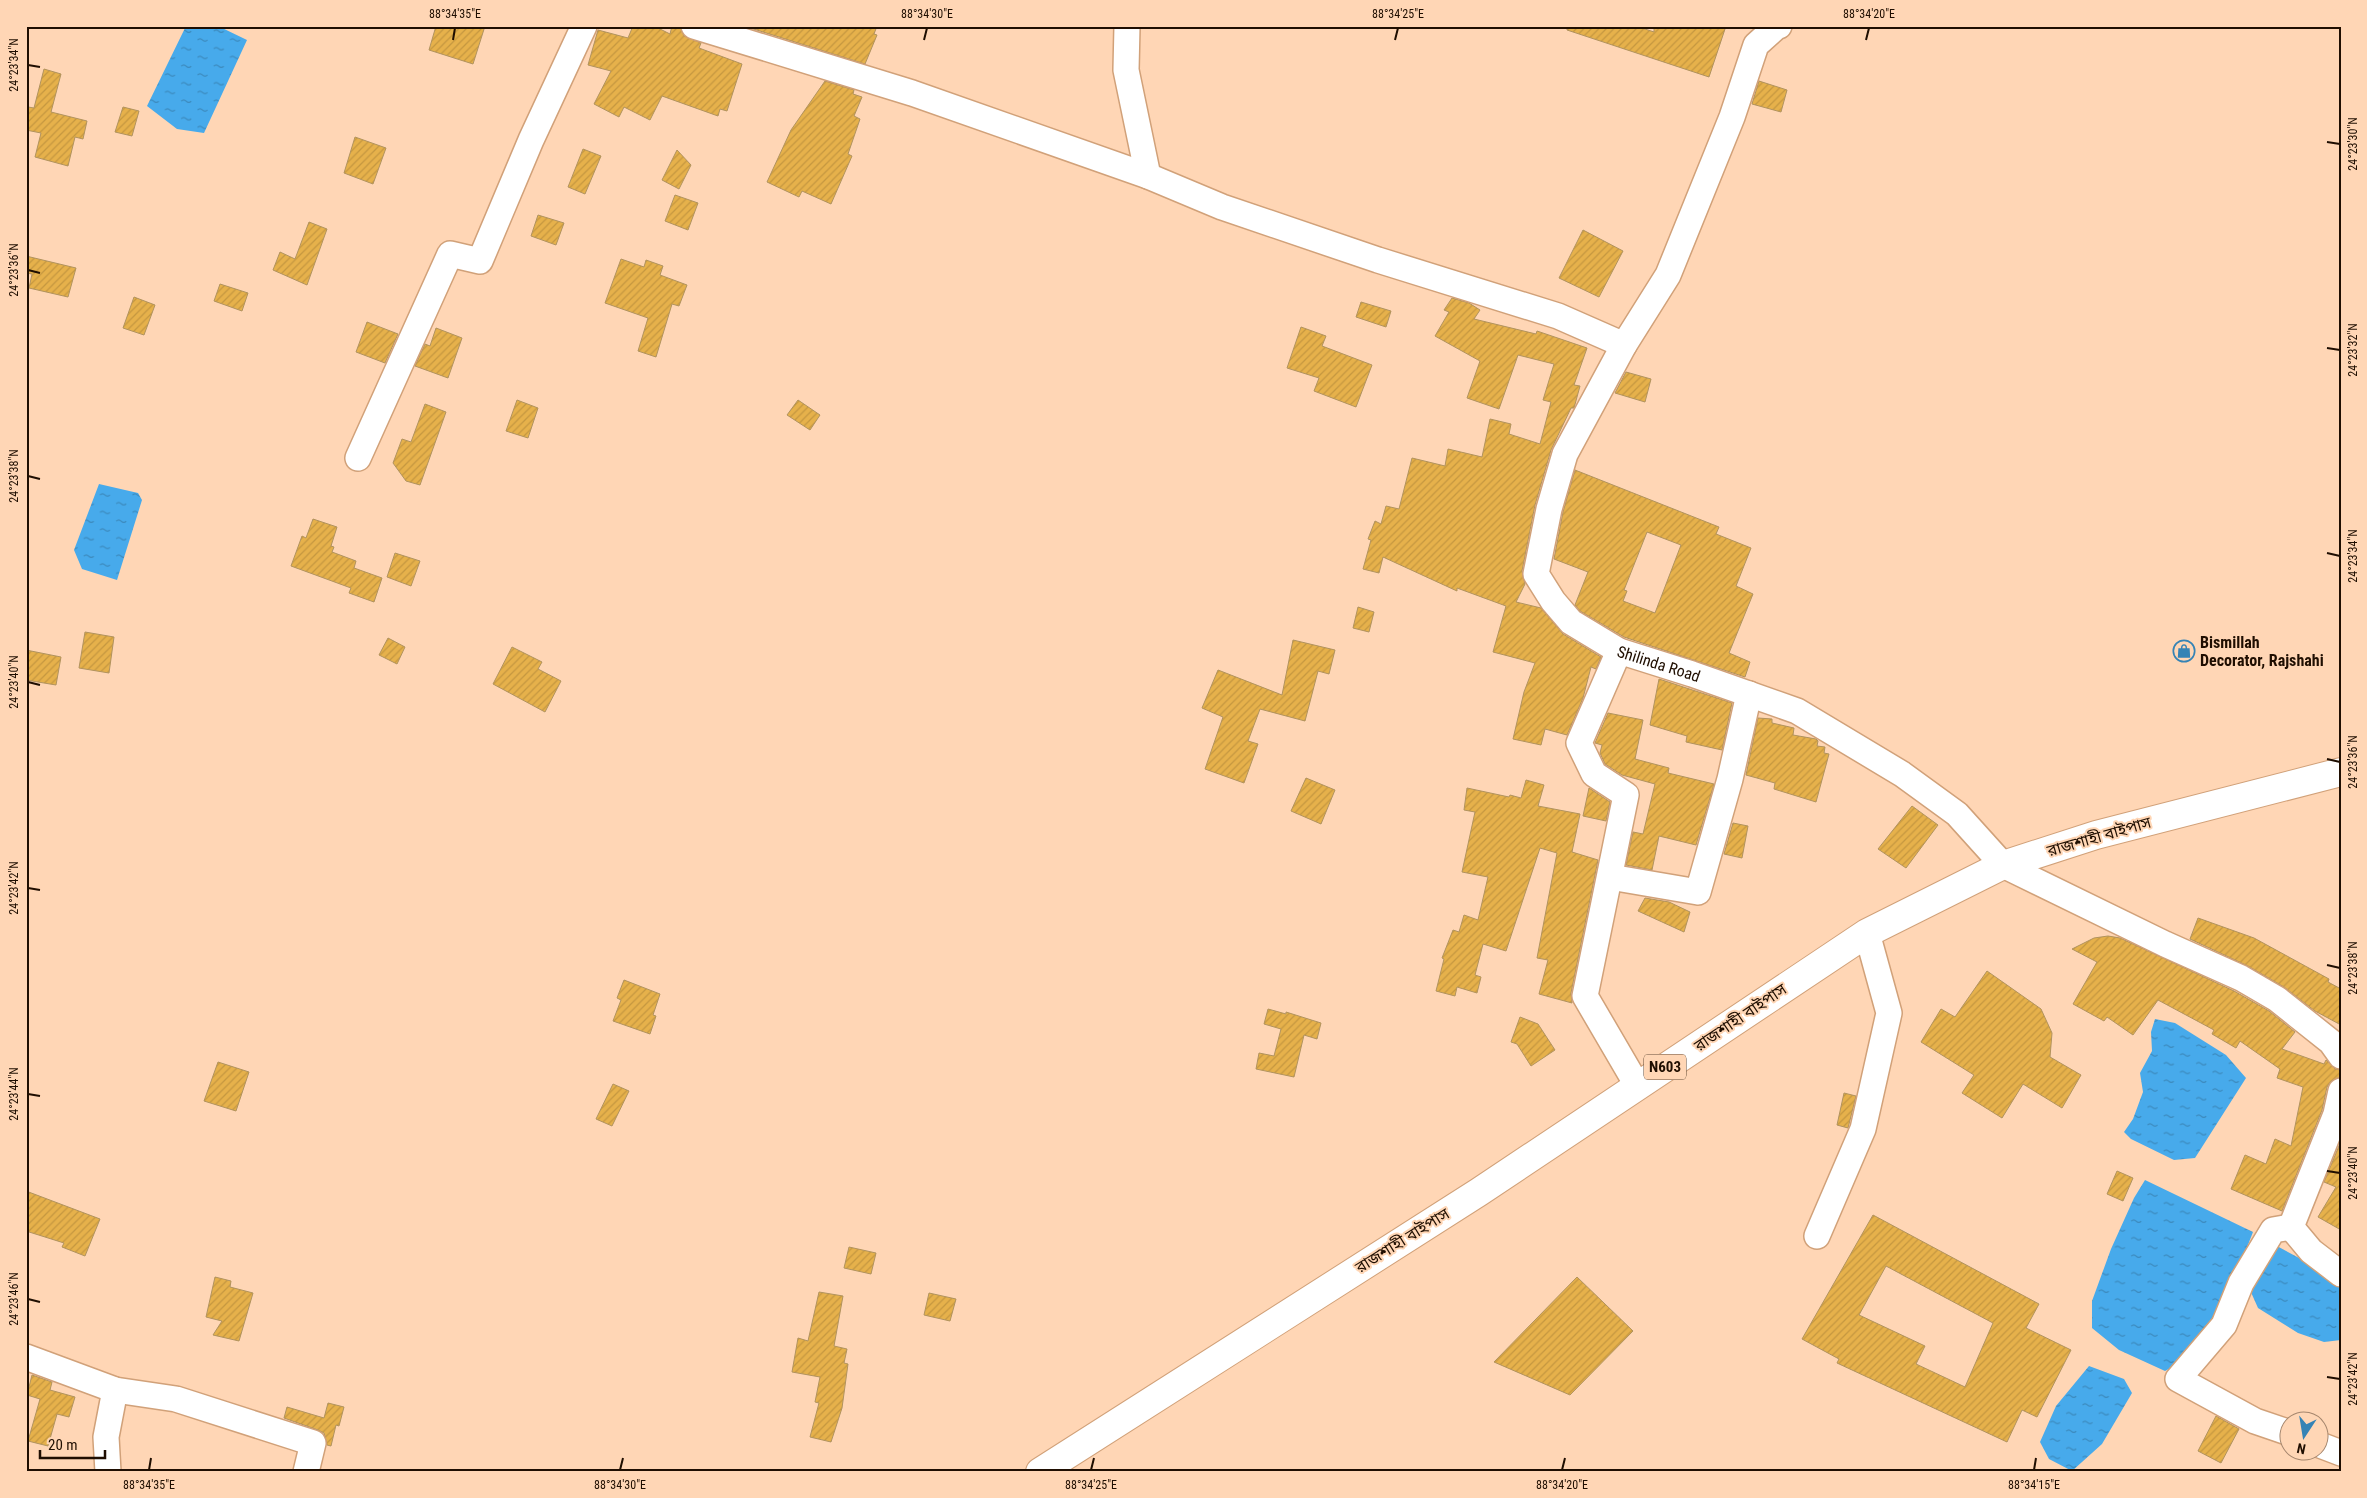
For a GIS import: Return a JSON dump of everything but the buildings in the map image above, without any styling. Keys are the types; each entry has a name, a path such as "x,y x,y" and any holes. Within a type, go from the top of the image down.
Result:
{"highway":[{"name":"রাজশাহী বাইপাস","path":"1040,1472 1479,1192 1867,933 2003,865 2096,836 2341,772"}],"street":[{"path":"358,458 450,254 480,261 531,140 584,26"},
{"path":"694,26 912,93 1148,176 1222,207 1378,260 1558,316 1624,345"},
{"path":"1127,26 1126,70 1148,176"},
{"name":"Shilinda Road","path":"1779,26 1756,45 1732,117 1668,275 1624,345 1565,454 1549,509 1536,574 1571,622 1618,651 1797,711 1902,774 1958,814 2003,865"},
{"path":"1618,651 1579,743 1594,774 1626,795 1585,996 1637,1085"},
{"path":"1610,878 1698,892 1730,779 1749,694"},
{"path":"2003,865 2165,944 2241,978 2277,999 2331,1042 2341,1056"},
{"path":"1817,1236 1863,1129 1889,1013 1867,933"},
{"path":"2291,1227 2339,1107"},
{"path":"2291,1227 2312,1251 2341,1274"},
{"path":"2280,1430 2255,1421 2214,1396 2178,1379 2224,1325 2241,1283 2273,1230 2291,1227"},
{"path":"26,1357 115,1390 176,1399 313,1443 306,1472"},
{"path":"108,1472 106,1437 115,1390"}],"water":[{"path":"186,26 218,26 247,40 204,133 177,129 147,106"},
{"path":"99,484 138,493 142,500 117,580 82,569 74,550"},
{"path":"2155,1019 2175,1023 2226,1055 2246,1078 2195,1158 2174,1160 2131,1139 2124,1132 2133,1119 2143,1092 2140,1073 2152,1051 2151,1032"},
{"path":"2145,1180 2253,1232 2235,1278 2213,1324 2189,1358 2165,1371 2119,1350 2092,1328 2092,1301 2111,1249 2134,1198"},
{"path":"2275,1245 2314,1266 2341,1288 2341,1340 2324,1342 2298,1333 2258,1308 2250,1290"},
{"path":"2089,1366 2124,1379 2132,1393 2102,1444 2072,1471 2049,1459 2040,1442 2056,1406"}],"place":[{"name":"Bismillah Decorator, Rajshahi","path":"2184,651"}]}
